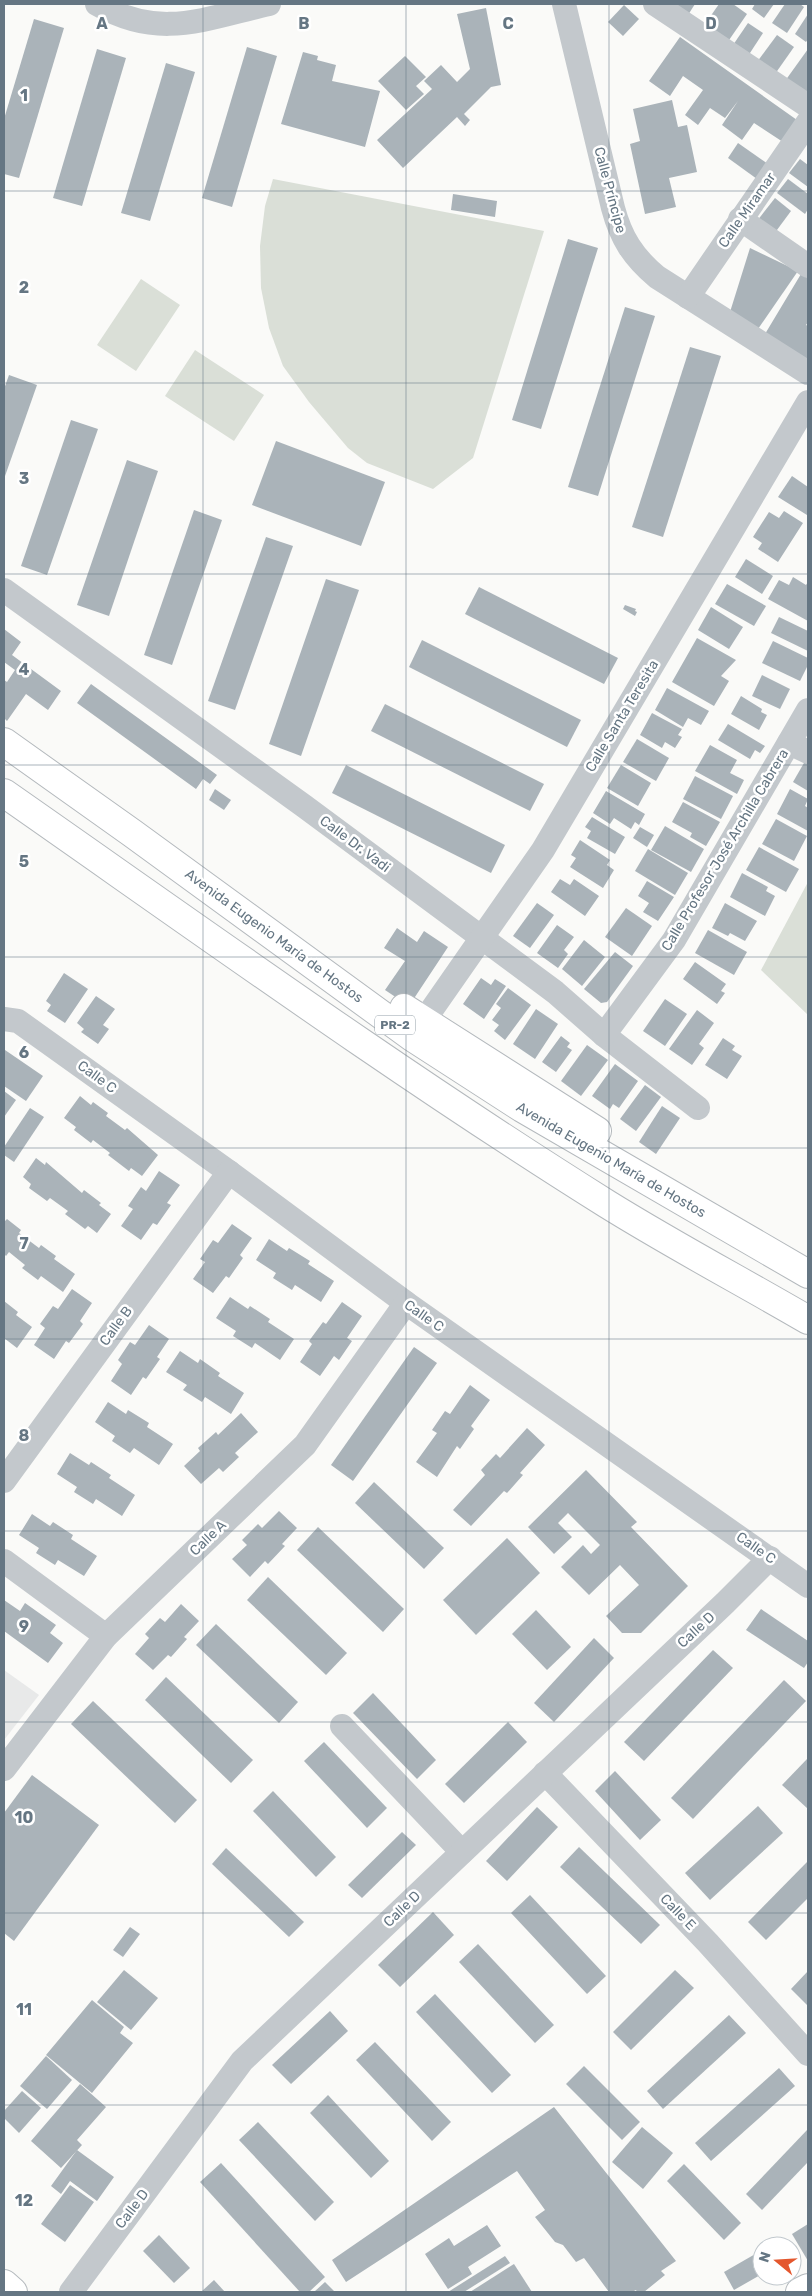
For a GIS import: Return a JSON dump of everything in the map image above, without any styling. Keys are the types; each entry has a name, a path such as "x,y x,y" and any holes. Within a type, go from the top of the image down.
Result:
{"main road":[{"name":"Avenida Eugenio María de Hostos","path":"4,742 420,1042 522,1108 808,1274"},
{"name":"PR-2","path":"4,793 394,1065 477,1120 609,1205 808,1320"},
{"path":"251,919 350,970 423,1022 652,1166 720,1224"},
{"path":"4,2284 13,2292"},
{"path":"800,2292 808,2288"}],"street":[{"path":"97,4 116,15 134,21 168,25 269,4"},
{"name":"Calle Príncipe","path":"564,4 618,227 625,242 641,264 688,297 808,373"},
{"path":"655,4 808,106"},
{"name":"Calle Miramar","path":"688,297 808,122"},
{"path":"740,219 808,266"},
{"name":"Calle Santa Teresita","path":"423,1022 480,937 543,850 808,402"},
{"name":"Calle Dr. Vadi","path":"4,590 304,806 555,992 604,1035 698,1108"},
{"name":"Calle Profesor José Archilla Cabrera","path":"604,1035 674,940 799,747 808,710"},
{"name":"Calle C","path":"4,1019 18,1020 45,1039 406,1303 808,1586"},
{"name":"Calle B","path":"4,1481 229,1172"},
{"name":"Calle A","path":"4,1770 106,1636 305,1445 406,1303"},
{"name":"Calle D","path":"70,2292 242,2061 770,1558"},
{"path":"4,1561 106,1636"},
{"path":"342,1726 462,1852"},
{"name":"Calle E","path":"545,1773 708,1943 808,2054"}],"shaded area":[{"path":"273,179 544,231 473,458 433,489 367,463 348,448 309,402 283,366 269,328 261,288 260,246 265,206"},
{"path":"141,279 180,305 136,371 97,345"},
{"path":"195,350 264,395 234,441 165,396"},
{"path":"808,882 808,1015 761,970"},
{"path":"4,1670 39,1695 4,1740"}],"building":[{"path":"673,4 695,4 688,15"},
{"path":"719,4 733,4 747,14 727,43 703,27"},
{"path":"755,4 774,4 764,18 752,9"},
{"path":"785,4 800,4 804,7 787,33 772,23"},
{"path":"624,5 639,19 623,36 608,22"},
{"path":"486,8 501,85 491,87 464,114 470,120 465,126 457,117 403,168 377,140 432,89 424,81 441,65 457,82 470,69 457,14"},
{"path":"808,14 808,39 806,42 795,34"},
{"path":"34,19 64,28 19,178 4,174 4,119"},
{"path":"748,23 763,33 748,56 733,45"},
{"path":"777,35 794,47 775,74 757,62"},
{"path":"680,37 797,120 783,142 754,123 742,140 722,125 738,101 725,118 710,108 698,125 685,115 703,90 683,76 670,96 649,81"},
{"path":"247,47 277,56 232,207 202,198"},
{"path":"97,49 126,58 82,206 53,198"},
{"path":"808,49 808,98 785,81"},
{"path":"303,52 318,56 317,60 336,65 332,81 380,91 365,147 281,124"},
{"path":"405,56 426,77 416,86 424,94 406,110 378,81"},
{"path":"166,63 195,72 150,221 121,213"},
{"path":"672,100 678,127 687,125 697,172 669,178 676,207 645,214 630,144 640,141 633,109"},
{"path":"738,143 768,164 757,179 728,158"},
{"path":"800,159 808,165 808,187 789,173"},
{"path":"788,179 808,194 808,209 805,214 777,193"},
{"path":"453,194 497,201 495,217 451,210"},
{"path":"775,198 791,211 774,234 757,221"},
{"path":"568,239 598,248 541,429 512,420"},
{"path":"750,248 798,271 758,329 730,312"},
{"path":"801,274 808,278 808,322 806,325 808,326 808,360 765,334"},
{"path":"625,307 655,316 598,496 568,487"},
{"path":"690,347 721,356 663,537 632,527"},
{"path":"9,375 37,385 4,479 4,389"},
{"path":"71,420 98,429 47,575 21,566"},
{"path":"276,441 385,482 361,546 252,505"},
{"path":"127,460 158,471 109,616 77,605"},
{"path":"792,476 808,487 807,515 778,497"},
{"path":"194,510 222,520 172,665 144,655"},
{"path":"784,511 803,523 778,562 758,549 762,543 753,537 769,512 779,518"},
{"path":"266,537 293,546 235,710 208,701"},
{"path":"746,559 773,576 762,594 735,577"},
{"path":"793,577 806,585 808,582 808,621 768,599 779,580 789,585"},
{"path":"326,579 359,590 301,756 269,744"},
{"path":"727,584 766,606 754,626 715,604"},
{"path":"479,587 618,658 604,684 465,614"},
{"path":"625,605 636,609 635,616 623,609"},
{"path":"711,607 743,627 729,649 698,630"},
{"path":"779,617 808,631 808,651 771,633"},
{"path":"4,629 21,642 12,655 61,691 48,710 26,694 7,721 4,718 4,680 7,682 15,670 4,662"},
{"path":"697,638 736,660 721,676 729,681 714,706 672,682"},
{"path":"422,640 581,720 567,747 409,667"},
{"path":"773,641 808,658 808,665 800,681 762,663"},
{"path":"762,675 790,689 780,709 752,696"},
{"path":"91,684 217,775 210,784 203,779 196,789 77,703"},
{"path":"667,688 709,711 701,725 688,718 683,727 655,710"},
{"path":"741,696 762,709 761,712 767,715 759,730 731,714"},
{"path":"385,704 544,784 530,811 371,731"},
{"path":"652,713 682,729 678,735 682,737 675,748 665,742 662,748 640,735"},
{"path":"728,724 765,746 760,753 755,750 750,759 718,740"},
{"path":"637,739 669,758 656,781 623,762"},
{"path":"710,745 737,760 730,773 744,780 737,794 695,771"},
{"path":"808,756 808,791 793,782"},
{"path":"346,765 505,845 491,873 332,793"},
{"path":"621,765 651,783 638,806 607,788"},
{"path":"695,776 733,796 721,819 683,799"},
{"path":"215,789 231,800 224,810 209,800"},
{"path":"790,789 808,799 805,806 808,808 808,831 777,814"},
{"path":"606,791 645,814 639,825 635,822 631,829 614,818 610,824 593,813"},
{"path":"683,802 720,822 706,846 690,837 692,833 672,822"},
{"path":"592,817 625,837 615,854 587,838 591,831 585,827"},
{"path":"776,819 807,836 794,861 762,844"},
{"path":"665,826 704,849 691,872 651,850"},
{"path":"640,827 654,835 647,847 633,838"},
{"path":"580,840 610,860 607,865 614,870 603,888 570,867 576,858 571,855"},
{"path":"759,847 799,869 786,892 746,870"},
{"path":"648,849 688,873 675,895 635,871"},
{"path":"742,873 768,887 766,891 775,896 765,916 730,897"},
{"path":"560,879 570,885 574,879 599,896 585,916 551,892"},
{"path":"647,881 674,897 658,921 643,912 649,903 638,896"},
{"path":"537,903 554,915 530,948 513,936"},
{"path":"725,903 757,921 745,941 730,933 728,936 712,928"},
{"path":"626,908 652,926 632,956 605,937"},
{"path":"557,925 574,937 564,950 568,954 558,968 537,953"},
{"path":"397,928 417,942 424,931 448,947 409,1006 385,990 405,961 384,948"},
{"path":"708,930 747,952 734,975 695,953"},
{"path":"584,940 605,957 582,986 562,969"},
{"path":"615,952 633,966 607,1002 601,1003 584,989"},
{"path":"695,962 726,984 721,991 725,993 717,1004 683,979"},
{"path":"64,973 88,989 65,1023 47,1011 51,1005 46,1001"},
{"path":"481,978 491,985 495,979 506,986 484,1019 463,1004"},
{"path":"508,988 531,1005 505,1040 494,1031 499,1025 492,1020 501,1008 496,1004"},
{"path":"96,996 115,1009 103,1025 109,1029 98,1044 81,1032 84,1029 77,1023"},
{"path":"665,999 687,1014 665,1046 643,1031"},
{"path":"536,1009 558,1024 535,1059 513,1044"},
{"path":"697,1010 714,1023 699,1044 704,1048 692,1065 669,1049"},
{"path":"561,1036 570,1043 567,1047 572,1050 556,1072 542,1062"},
{"path":"723,1038 735,1046 732,1050 742,1056 727,1079 705,1065"},
{"path":"587,1045 608,1060 581,1096 561,1081"},
{"path":"5,1050 43,1076 26,1101 4,1086"},
{"path":"615,1064 638,1081 619,1108 613,1104 610,1109 592,1096"},
{"path":"645,1085 661,1097 636,1131 620,1119"},
{"path":"4,1091 16,1100 4,1117"},
{"path":"80,1096 91,1105 93,1102 108,1113 106,1116 125,1130 127,1128 158,1155 142,1176 131,1168 129,1171 108,1155 110,1153 93,1140 91,1143 74,1130 76,1127 64,1118"},
{"path":"662,1106 680,1118 656,1154 639,1142"},
{"path":"30,1108 44,1117 14,1162 4,1155 4,1147"},
{"path":"36,1158 45,1165 46,1162 82,1193 84,1190 101,1203 99,1205 111,1214 97,1233 88,1226 85,1229 65,1214 68,1211 50,1198 47,1201 29,1188 31,1184 23,1177"},
{"path":"159,1171 180,1185 167,1203 171,1205 157,1225 153,1223 141,1240 121,1226 133,1209 128,1206 141,1187 146,1191"},
{"path":"7,1219 21,1230 19,1233 39,1248 41,1245 56,1256 54,1259 75,1274 63,1292 41,1276 38,1280 22,1268 25,1265 9,1252 6,1256 4,1254 4,1222"},
{"path":"232,1224 252,1238 240,1255 243,1258 229,1278 226,1276 213,1293 193,1279 205,1262 200,1259 213,1240 218,1243"},
{"path":"269,1239 287,1251 289,1248 310,1261 308,1264 334,1281 321,1302 295,1285 292,1290 273,1278 276,1273 256,1260"},
{"path":"72,1289 92,1303 80,1321 83,1324 69,1343 66,1341 54,1359 34,1345 45,1328 40,1324 53,1306 58,1309"},
{"path":"230,1297 248,1309 250,1306 270,1319 268,1322 294,1339 280,1360 255,1343 252,1348 233,1336 236,1331 216,1318"},
{"path":"4,1301 18,1312 16,1315 32,1327 17,1348 4,1338"},
{"path":"342,1302 362,1316 347,1338 352,1341 339,1360 334,1356 320,1376 300,1362 312,1344 309,1341 323,1322 326,1324"},
{"path":"149,1325 169,1339 157,1357 160,1359 146,1379 143,1377 131,1395 111,1381 122,1364 118,1360 130,1342 135,1345"},
{"path":"414,1347 437,1363 353,1481 331,1465"},
{"path":"180,1351 198,1363 200,1359 220,1373 218,1376 244,1393 231,1414 205,1397 202,1402 183,1390 187,1385 166,1372"},
{"path":"470,1385 490,1400 471,1426 474,1429 460,1449 457,1446 437,1477 416,1462 437,1433 432,1430 445,1411 450,1414"},
{"path":"108,1402 126,1414 128,1410 149,1423 147,1427 173,1444 159,1465 134,1448 130,1453 112,1441 115,1436 95,1422"},
{"path":"241,1413 258,1432 235,1453 239,1457 223,1472 219,1468 201,1484 184,1466 200,1451 198,1448 216,1432 218,1435"},
{"path":"527,1428 545,1445 520,1473 523,1475 507,1493 504,1491 471,1526 453,1510 485,1475 481,1470 496,1454 500,1458"},
{"path":"70,1453 89,1465 91,1462 111,1475 109,1478 135,1495 122,1516 96,1499 93,1504 74,1492 77,1487 57,1474"},
{"path":"586,1470 637,1522 631,1527 688,1586 641,1633 622,1633 606,1616 639,1585 620,1565 589,1595 561,1567 583,1545 591,1554 600,1545 568,1513 558,1523 572,1537 554,1554 528,1527"},
{"path":"374,1482 444,1548 424,1569 355,1503"},
{"path":"279,1511 297,1528 282,1544 285,1546 268,1564 265,1561 250,1577 232,1559 247,1545 242,1540 258,1524 262,1528"},
{"path":"32,1514 50,1526 53,1522 73,1535 71,1539 97,1556 84,1576 58,1560 55,1565 36,1553 39,1548 19,1535"},
{"path":"318,1527 404,1609 383,1632 297,1550"},
{"path":"507,1538 540,1573 476,1635 443,1600"},
{"path":"268,1577 347,1653 326,1675 247,1600"},
{"path":"4,1600 20,1611 25,1603 56,1625 50,1633 63,1643 48,1663 4,1631"},
{"path":"181,1604 199,1621 184,1637 187,1639 171,1657 168,1655 153,1670 135,1654 149,1638 145,1634 160,1618 165,1622"},
{"path":"761,1609 808,1641 808,1662 804,1668 746,1630"},
{"path":"536,1610 571,1647 547,1670 512,1634"},
{"path":"216,1624 298,1702 279,1723 196,1645"},
{"path":"594,1638 614,1658 554,1722 534,1703"},
{"path":"713,1650 733,1668 644,1761 624,1742"},
{"path":"166,1677 253,1760 231,1783 145,1700"},
{"path":"784,1680 806,1701 693,1819 671,1798"},
{"path":"373,1693 436,1760 417,1779 353,1713"},
{"path":"93,1701 197,1800 175,1823 71,1724"},
{"path":"508,1722 527,1742 464,1803 445,1784"},
{"path":"324,1742 387,1808 367,1828 304,1761"},
{"path":"808,1758 808,1809 782,1785"},
{"path":"615,1771 661,1820 640,1840 595,1791"},
{"path":"32,1775 99,1825 14,1941 4,1933 4,1813"},
{"path":"273,1791 336,1857 316,1877 253,1811"},
{"path":"758,1806 783,1833 710,1900 685,1873"},
{"path":"537,1807 558,1827 507,1881 486,1861"},
{"path":"402,1832 416,1845 362,1898 348,1885"},
{"path":"579,1847 660,1925 641,1944 560,1867"},
{"path":"226,1848 304,1922 289,1937 212,1864"},
{"path":"808,1861 808,1898 766,1940 748,1922"},
{"path":"530,1895 606,1976 587,1994 511,1913"},
{"path":"433,1912 454,1935 400,1987 378,1965"},
{"path":"130,1927 140,1934 123,1957 113,1950"},
{"path":"478,1944 554,2025 535,2043 459,1962"},
{"path":"124,1970 158,1998 131,2030 97,2002"},
{"path":"675,1970 694,1988 631,2050 613,2032"},
{"path":"808,1971 808,2006 791,1989"},
{"path":"435,1994 511,2075 492,2093 416,2012"},
{"path":"92,2000 124,2027 120,2033 133,2043 92,2093 46,2055"},
{"path":"330,2011 348,2031 291,2084 272,2065"},
{"path":"729,2015 746,2033 663,2109 647,2091"},
{"path":"375,2042 451,2122 432,2141 356,2060"},
{"path":"46,2056 72,2080 47,2109 20,2086"},
{"path":"584,2066 640,2122 622,2140 566,2084"},
{"path":"779,2068 795,2086 711,2161 695,2143"},
{"path":"80,2084 106,2107 77,2140 82,2145 61,2168 31,2141"},
{"path":"22,2091 41,2108 19,2133 4,2118 4,2111"},
{"path":"328,2095 389,2161 371,2178 310,2113"},
{"path":"554,2107 676,2261 661,2271 665,2275 644,2292 637,2292 636,2290 632,2292 609,2292 584,2258 576,2262 563,2245 555,2242 535,2217 545,2210 517,2171 346,2282 332,2260"},
{"path":"258,2122 334,2202 315,2221 239,2140"},
{"path":"642,2127 673,2153 643,2189 612,2162"},
{"path":"808,2129 808,2162 762,2210 746,2194"},
{"path":"77,2150 114,2177 97,2201 70,2181 61,2194 51,2186"},
{"path":"221,2163 325,2277 309,2292 300,2292 200,2182"},
{"path":"684,2164 741,2223 724,2240 667,2181"},
{"path":"70,2185 94,2202 65,2242 41,2224"},
{"path":"808,2224 808,2261 802,2251 802,2236 793,2236 792,2234"},
{"path":"487,2225 501,2246 468,2267 472,2274 448,2289 425,2254 449,2238 454,2246"},
{"path":"159,2235 190,2268 174,2283 143,2251"},
{"path":"505,2256 510,2263 464,2292 448,2292"},
{"path":"752,2256 752,2280 734,2290 724,2272"},
{"path":"514,2264 532,2292 470,2292"},
{"path":"214,2280 225,2292 201,2292"},
{"path":"325,2282 335,2292 314,2292"}]}
